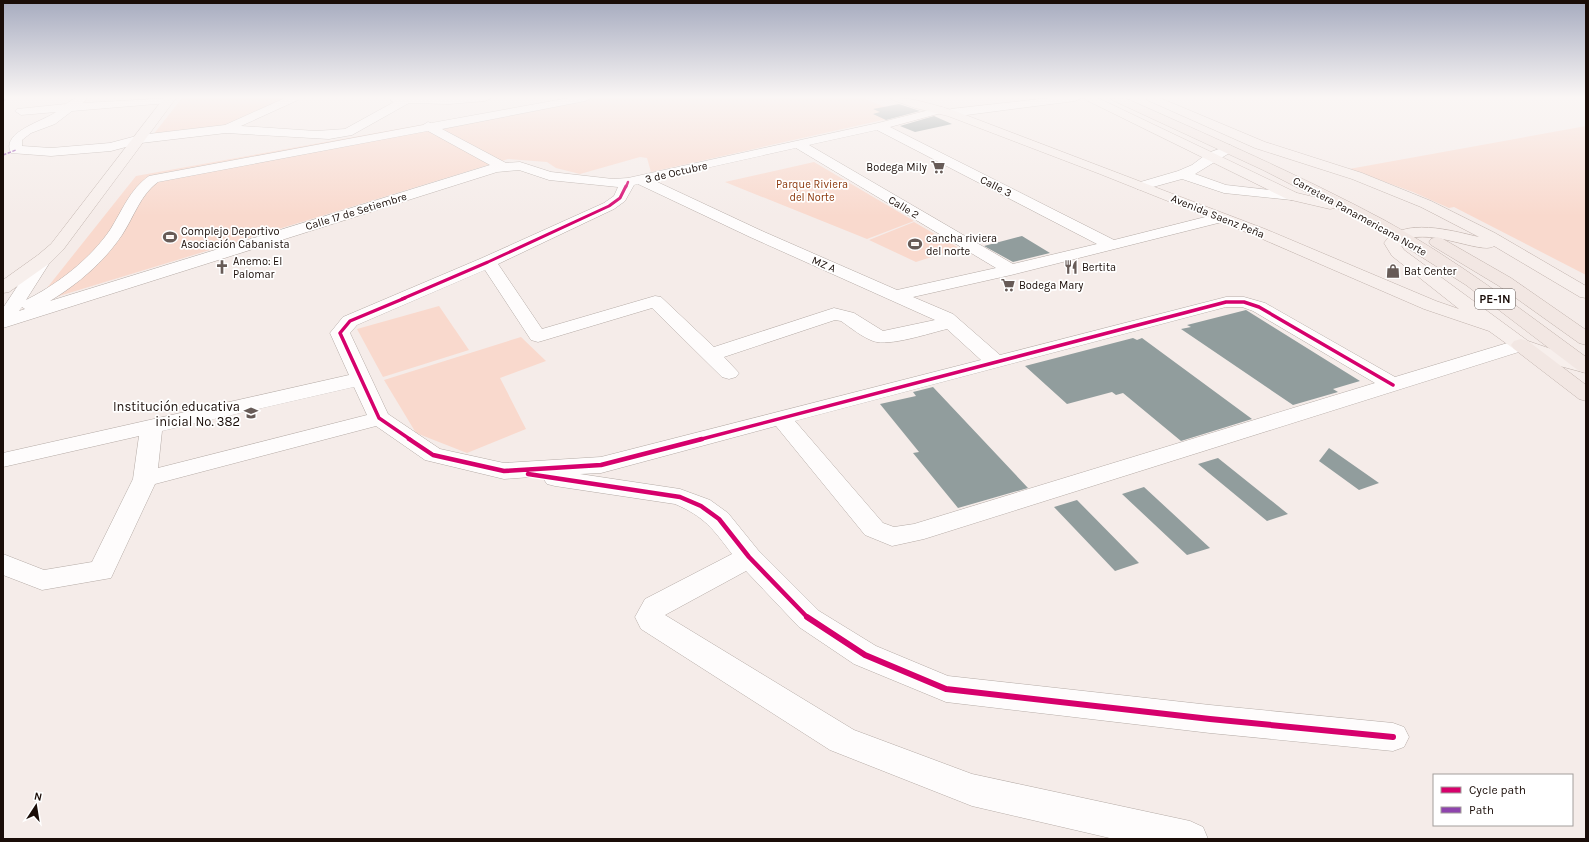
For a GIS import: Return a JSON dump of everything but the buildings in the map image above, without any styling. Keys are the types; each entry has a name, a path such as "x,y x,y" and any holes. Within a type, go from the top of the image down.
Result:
{"highway":[{"name":"Carretera Panamericana Norte","path":"1204,137 1305,185 1399,245 1472,281 1586,367"},
{"name":"Carretera Panamericana Norte","path":"1220,137 1327,185 1422,233 1505,282 1586,339"},
{"path":"1305,185 1355,225 1399,245"},
{"path":"1521,345 1586,395"}],"main road":[{"name":"Avenida Saenz Peña","path":"1015,137 1142,186 1208,205 1221,218 1430,305 1471,315 1493,326 1521,345 1563,362 1586,367"},
{"path":"1173,137 1292,196 1330,205"},
{"path":"1242,137 1260,145 1357,176 1410,197 1455,218 1586,292"},
{"path":"3,288 44,259 58,247 140,139"},
{"path":"1471,315 1399,245 1422,233 1469,240 1526,257"}],"street":[{"path":"18,137 16,139 16,150 51,152 111,147 140,139 155,137"},
{"path":"4,320 43,299 84,267 102,250 115,234 145,184 154,179 370,137"},
{"path":"449,137 503,167"},
{"name":"3 de Octubre","path":"526,168 548,176 613,183 634,181 828,137"},
{"name":"Calle 3","path":"901,137 1112,245"},
{"name":"Calle 2","path":"798,144 1011,270"},
{"path":"1142,186 1183,174 1197,168 1213,156 1230,149"},
{"name":"Calle 17 de Setiembre","path":"4,320 503,167 526,168"},
{"path":"1183,174 1224,189 1292,196"},
{"path":"1161,180 1208,205 1224,189"},
{"path":"634,181 620,198 609,206 488,262 350,321 343,327 340,333 379,418 433,455 504,471 680,497 701,506 719,519 749,557 809,619 865,655 946,689 1203,718 1393,737"},
{"name":"MZ A","path":"634,181 946,318 997,363"},
{"path":"897,296 1011,270 1221,218"},
{"path":"4,320 44,259"},
{"path":"488,262 538,336 656,301 729,373"},
{"path":"504,471 601,465 997,363 1226,302 1244,302 1259,307 1393,384"},
{"path":"711,356 834,314 847,317 879,337 892,336 951,322"},
{"path":"781,419 874,529 892,536 915,533 1521,345"},
{"path":"3,460 151,428 361,379"},
{"path":"145,479 379,418"},
{"path":"3,564 42,580 101,571 145,479 151,428"},
{"path":"749,557 655,607 649,617 651,621 842,740 972,790 1190,839"}],"green space":[{"name":"Complejo Deportivo Asociación Cabanista","path":"352,137 806,137 651,172 647,158 640,157 580,174 556,168 547,162 508,159 46,300 39,298 136,176"},
{"path":"1524,137 1586,137 1586,275 1454,207 1449,208 1413,192 1349,169"},
{"name":"Parque Riviera del Norte","path":"814,162 914,221 867,239 725,182"},
{"name":"cancha riviera del norte","path":"914,222 959,248 916,262 869,240"},
{"path":"439,306 469,350 383,377 357,329"},
{"path":"521,337 546,361 500,378 526,429 467,453 416,433 384,380"}],"marked path":[{"path":"3,155 16,150"}],"cycle path":[{"path":"628,182 620,198 609,206 488,262 350,321 340,333 379,418 433,455 504,471 601,465 1226,302 1244,302 1259,307 1393,385"},
{"path":"528,474 680,497 701,506 719,519 749,557 809,619 865,655 946,689 1210,719 1393,737"}],"place":[{"name":"Bodega Mily","path":"938,167"},
{"name":"Complejo Deportivo Asociación Cabanista","path":"170,237"},
{"name":"cancha riviera del norte","path":"915,244"},
{"name":"Anemo: El Palomar","path":"222,267"},
{"name":"Bertita","path":"1071,267"},
{"name":"Bat Center","path":"1393,271"},
{"name":"Bodega Mary","path":"1008,285"},
{"name":"Institución educativa inicial No. 382","path":"251,413"}]}
